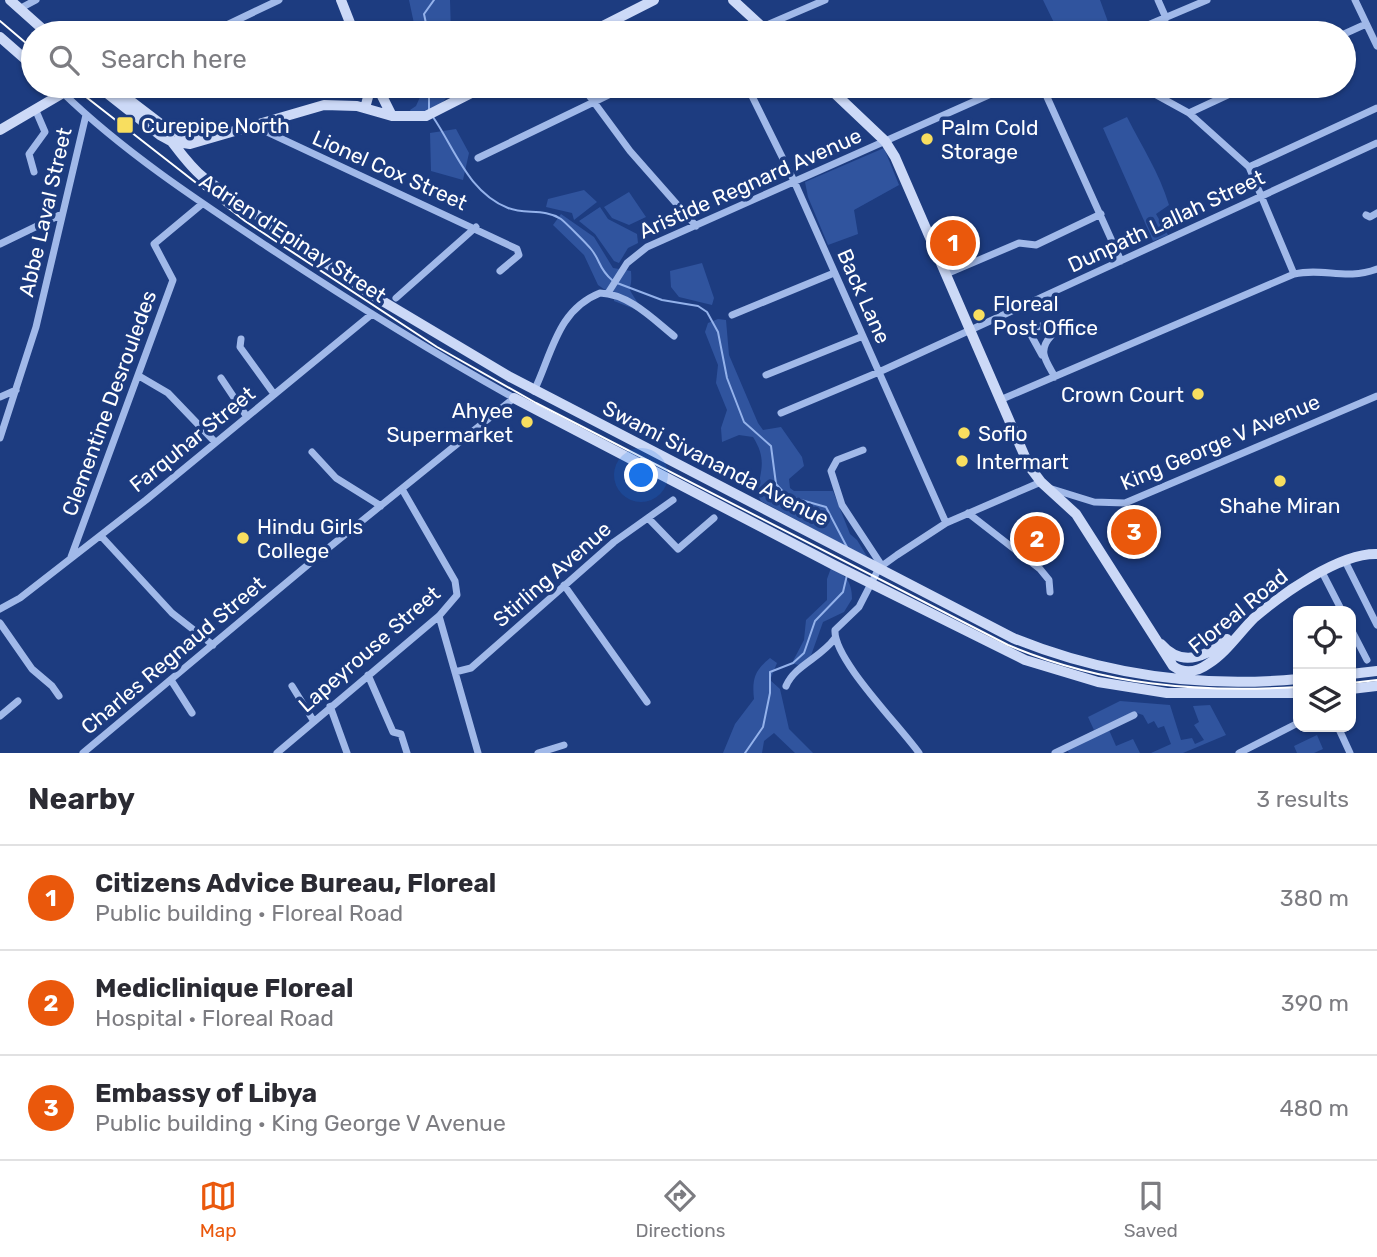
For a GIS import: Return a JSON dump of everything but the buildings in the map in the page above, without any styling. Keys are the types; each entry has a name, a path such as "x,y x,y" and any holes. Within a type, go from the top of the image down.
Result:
{"street":[{"path":"10,0 33,21"},
{"path":"19,9 36,0"},
{"path":"235,21 279,0"},
{"path":"341,0 350,21"},
{"path":"613,21 654,0"},
{"path":"733,0 756,21"},
{"path":"784,21 825,0"},
{"path":"1158,0 1166,18"},
{"path":"1159,21 1206,0"},
{"path":"1355,0 1377,46"},
{"path":"1356,28 1366,23"},
{"path":"0,37 21,55"},
{"path":"0,130 36,111 50,98"},
{"name":"Adrien d'Epinay Street","path":"68,98 86,115 202,204 372,314 514,398"},
{"path":"114,98 172,141 190,144 324,105 365,107 392,116 431,113 461,98"},
{"path":"126,98 153,120 172,141"},
{"path":"365,107 368,98"},
{"path":"383,98 392,116"},
{"path":"590,98 696,226"},
{"path":"478,158 599,98"},
{"name":"Back Lane","path":"753,98 794,181 946,523"},
{"path":"840,98 885,141 895,157 1029,466 1041,482 1051,488"},
{"name":"Aristide Regnard Avenue","path":"608,291 627,263 647,247 982,98"},
{"path":"1048,98 1121,261"},
{"path":"1162,98 1189,113 1228,145 1249,167 1294,274"},
{"path":"1189,113 1221,98"},
{"path":"1249,167 1377,108"},
{"path":"34,172 29,154 45,132 36,111"},
{"name":"Abbe Laval Street","path":"0,438 36,327 86,115"},
{"path":"153,120 178,134 201,140"},
{"name":"Lionel Cox Street","path":"254,126 377,187 476,227 519,251 519,255 500,271"},
{"name":"Swami Sivananda Avenue","path":"172,141 181,157 204,178 357,285 534,391 832,545 880,567 1013,638 1076,661 1173,679 1293,679"},
{"name":"Dunpath Lallah Street","path":"781,413 879,372 1377,143"},
{"path":"181,157 190,144"},
{"name":"Clementine Desrouledes","path":"70,557 173,279 154,244 202,204"},
{"path":"1366,215 1370,217 1377,213"},
{"path":"0,244 62,214"},
{"path":"946,274 1019,243 1036,245 1101,214"},
{"name":"Lionel Cox Street","path":"396,298 476,227"},
{"path":"1000,400 1294,274 1304,272 1358,276 1377,269"},
{"path":"732,315 834,273"},
{"path":"534,391 553,338 561,326 591,296 608,291 644,312 674,337"},
{"name":"Farquhar Street","path":"0,609 32,589 70,557 101,536 372,314"},
{"path":"1047,324 1035,328 1031,335 1055,377"},
{"path":"766,375 863,336"},
{"path":"1042,356 1043,344 1051,336"},
{"path":"241,339 240,347 274,394"},
{"path":"139,376 168,393 215,442"},
{"path":"221,378 247,417"},
{"path":"0,397 16,390"},
{"name":"King George V Avenue","path":"1051,488 1094,502 1125,503 1377,396"},
{"path":"514,398 834,565 1013,654 1062,673 1167,693 1293,693"},
{"name":"Charles Regnaud Street","path":"83,753 514,398"},
{"path":"863,450 837,460 831,471 842,505 880,567"},
{"path":"312,452 336,478 381,506"},
{"path":"919,753 896,721 872,696 836,645 835,630 859,607 867,581 880,567 946,523 1041,482"},
{"name":"Floreal Road","path":"1051,488 1076,514 1143,622 1174,656 1200,657 1211,653 1254,619 1322,572 1345,561 1377,554"},
{"name":"Lapeyrouse Street","path":"277,753 439,615 457,595 455,581 402,489"},
{"name":"Stirling Avenue","path":"456,672 471,668 614,542 673,500"},
{"path":"968,513 1040,569 1049,580 1050,592"},
{"path":"649,519 678,549 714,518"},
{"path":"101,536 172,613 213,645"},
{"path":"1345,561 1377,625"},
{"path":"1322,572 1339,606"},
{"path":"564,585 647,702"},
{"path":"439,615 478,753"},
{"path":"0,623 32,669 52,686 59,696"},
{"path":"786,686 794,673 820,656 835,638"},
{"path":"1356,639 1367,660"},
{"path":"1356,673 1377,671"},
{"path":"368,675 393,732 401,734 407,753"},
{"path":"171,680 192,713"},
{"path":"292,686 313,720"},
{"path":"1356,690 1377,688"},
{"path":"0,716 18,701"},
{"path":"330,706 346,753"},
{"path":"1055,753 1134,715"},
{"path":"1239,752 1293,725"},
{"path":"1340,732 1350,753"},
{"path":"538,753 564,745"}],"shaded area":[{"path":"409,0 450,0 451,21 413,21"},
{"path":"1043,0 1100,0 1108,21 1053,21"},
{"path":"420,98 446,98 436,107 412,115 410,110 416,106"},
{"path":"1127,117 1169,205 1156,214 1168,235 1153,241 1103,128"},
{"path":"456,129 469,153 463,180 431,171 430,133"},
{"path":"884,148 899,185 854,210 858,234 828,245 808,197 805,182"},
{"path":"584,190 597,202 574,220 572,213 546,207 548,199"},
{"path":"629,192 646,217 629,225 612,218 604,207"},
{"path":"600,207 608,219 637,234 638,243 628,248 619,263 614,261 595,234 579,221"},
{"path":"561,214 594,237 613,268 631,271 630,288 640,306 637,310 614,301 614,296 598,285 584,255 553,225"},
{"path":"702,263 714,298 712,305 679,297 671,287 670,271"},
{"path":"718,319 726,320 729,355 758,423 763,430 781,427 802,457 804,466 789,479 790,488 794,491 833,491 850,534 868,558 761,501 757,493 761,458 753,437 739,435 722,442 721,428 727,410 716,383 718,365 705,332 708,323"},
{"path":"831,568 847,580 852,599 844,612 823,622 809,661 801,665 794,664 792,663 804,640 806,620 827,600 827,579"},
{"path":"770,658 777,663 770,680 780,689 789,729 813,753 795,753 774,733 764,741 762,753 723,753 735,724 754,699 753,686 757,672"},
{"path":"1120,701 1170,705 1181,740 1192,738 1195,744 1204,740 1194,725 1199,722 1193,706 1210,705 1226,735 1183,753 1151,753 1171,744 1164,726 1158,728 1154,721 1148,724 1143,715 1134,712 1094,730 1088,717"},
{"path":"1109,730 1116,746 1133,739 1140,753 1069,753 1067,750"},
{"path":"1317,735 1323,749 1314,753 1297,753 1294,746"}],"waterway":[{"path":"425,21 424,14 434,0"},
{"path":"429,98 429,109"},
{"path":"433,117 472,181 482,192 508,208 548,214 561,219 591,249 604,272 612,280"},
{"path":"617,283 662,300 698,306 707,312 718,332 727,378 744,422 771,446 776,484 787,496 826,507 848,549"},
{"path":"745,753 763,727 770,693 770,672 793,663 804,653 815,621 843,592 847,575"}],"tram line":[{"path":"0,21 21,39"},
{"path":"87,98 245,221 437,347 536,403 1008,645 1079,669 1150,683 1223,689 1293,687"},
{"path":"1356,682 1377,680"}],"place":[{"name":"Curepipe North","path":"125,125"},
{"name":"Palm Cold Storage","path":"927,139"},
{"name":"Citizens Advice Bureau, Floreal","path":"953,243"},
{"name":"Floreal Post Office","path":"979,315"},
{"name":"Crown Court","path":"1198,394"},
{"name":"Ahyee Supermarket","path":"527,422"},
{"name":"Soflo","path":"964,433"},
{"name":"Intermart","path":"962,461"},
{"name":"Shahe Miran","path":"1280,481"},
{"name":"Embassy of Libya","path":"1134,532"},
{"name":"Hindu Girls College","path":"243,538"},
{"name":"Mediclinique Floreal","path":"1037,539"}]}
